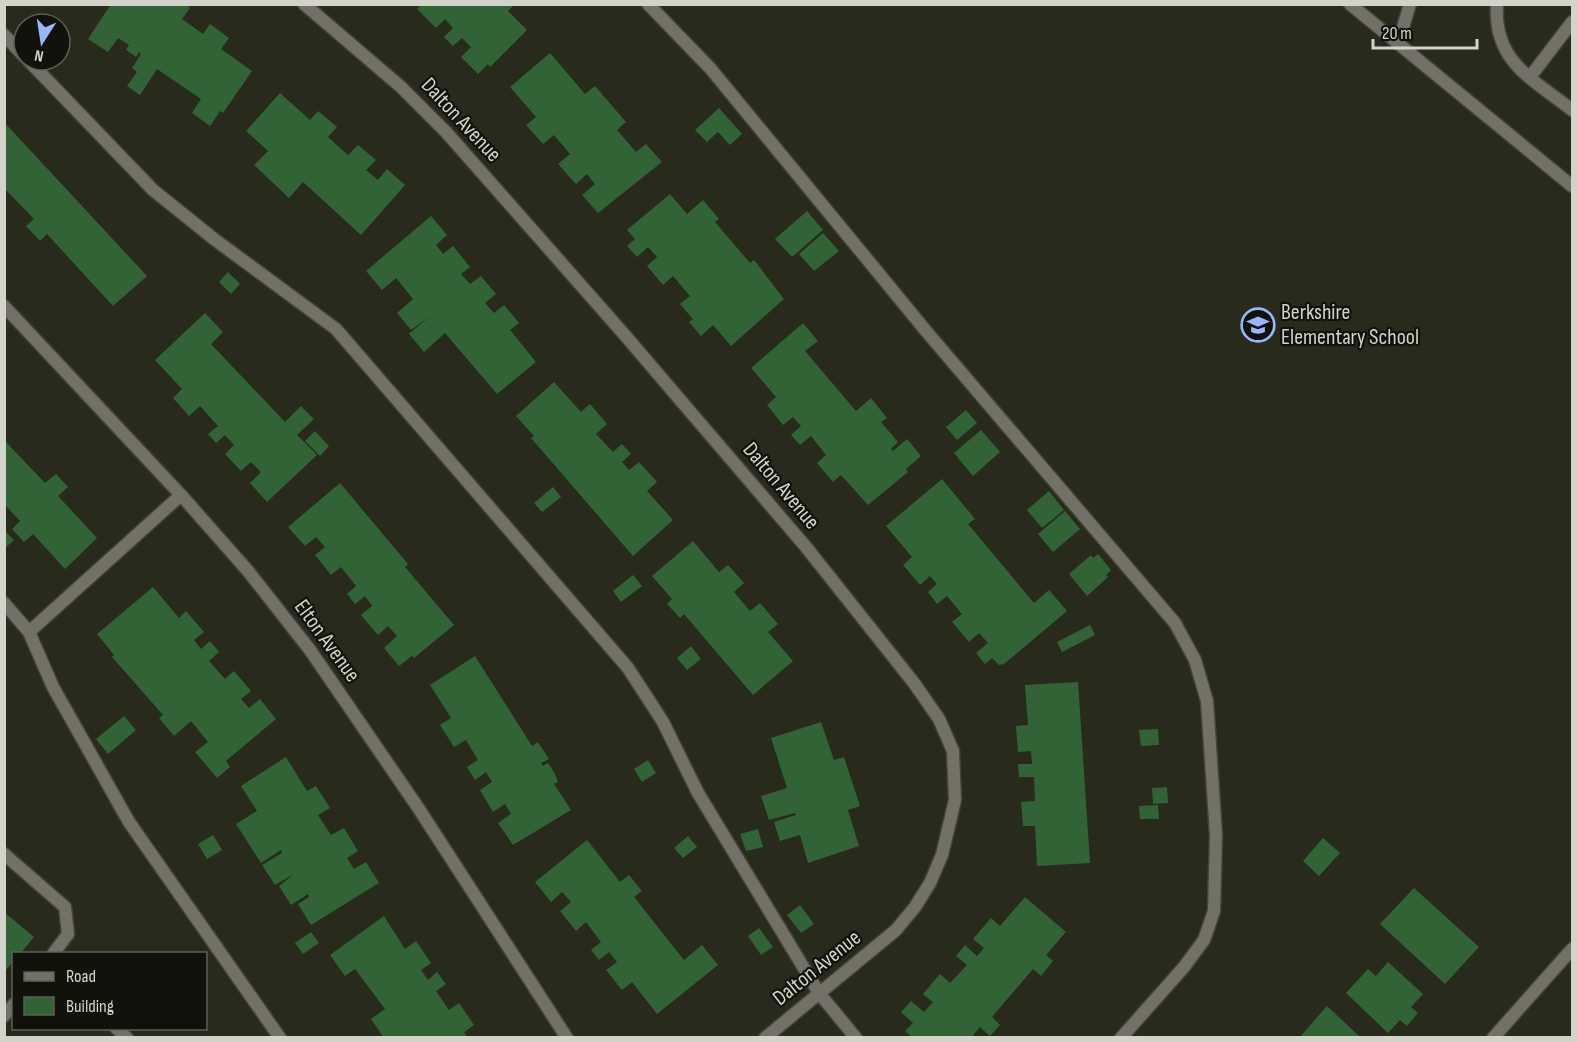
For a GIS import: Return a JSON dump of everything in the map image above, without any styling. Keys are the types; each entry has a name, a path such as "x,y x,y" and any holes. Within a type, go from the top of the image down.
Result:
{"street":[{"name":"Dalton Avenue","path":"304,4 401,87 506,199 806,547 914,683 939,719 953,751 955,800 942,855 920,899 896,930 765,1038"},
{"path":"648,4 710,68 926,331 1175,623 1195,660 1207,701 1216,835 1214,911 1204,940 1191,958 1121,1038"},
{"path":"1350,4 1572,186"},
{"path":"1398,44 1410,4"},
{"path":"1497,4 1496,24 1501,45 1515,65 1572,110"},
{"path":"1530,77 1572,22"},
{"path":"40,72 153,190 214,239 336,329 628,668 663,722 698,793 819,993 856,1038"},
{"name":"Elton Avenue","path":"4,306 249,571 310,650 419,809 567,1038"},
{"path":"29,632 181,495"},
{"path":"4,603 29,632 53,687 129,822 280,1038"},
{"path":"4,854 65,907 68,934 54,952"},
{"path":"1492,1038 1572,949"}],"building":[{"path":"111,4 185,4 190,8 182,19 203,34 210,24 229,38 221,49 252,71 223,113 220,111 210,126 192,113 201,99 157,69 140,95 127,86 137,72 132,68 141,54 139,52 136,57 126,50 129,45 118,38 108,52 88,39"},
{"path":"422,4 515,4 508,11 527,30 490,67 488,64 478,74 461,57 471,47 462,38 453,46 444,37 453,28 445,19 436,28 417,9"},
{"path":"550,53 585,94 595,86 626,122 617,130 636,152 646,144 662,162 598,213 582,195 595,184 587,174 576,184 558,164 570,154 554,135 543,144 526,125 536,117 510,87"},
{"path":"280,93 310,120 318,111 337,127 328,137 348,155 358,145 376,160 366,170 378,180 387,169 405,185 361,235 303,182 289,198 254,165 268,151 246,131"},
{"path":"719,108 742,134 730,145 718,132 707,142 695,130"},
{"path":"4,122 147,276 113,306 47,234 40,241 26,226 34,219 4,188"},
{"path":"670,194 687,214 703,200 719,219 715,222 750,263 754,260 784,299 731,346 713,325 701,336 689,322 693,319 680,304 690,296 673,276 663,285 647,266 657,257 648,247 637,257 627,246 635,239 627,230"},
{"path":"807,211 823,230 792,257 775,239"},
{"path":"431,216 447,235 436,245 443,254 453,246 470,267 461,274 470,284 481,276 496,294 485,303 494,313 504,305 519,323 510,330 536,362 497,394 445,333 424,352 409,334 429,317 411,330 397,313 413,299 396,278 382,290 366,271"},
{"path":"823,233 839,251 814,271 799,254"},
{"path":"228,272 240,284 231,294 219,282"},
{"path":"205,313 223,332 211,344 285,422 301,406 314,419 297,435 317,455 267,502 250,483 261,472 251,462 241,471 225,454 234,445 225,435 216,443 208,434 218,426 200,406 189,416 173,398 182,389 155,360"},
{"path":"803,323 818,341 805,351 856,411 871,398 887,418 881,422 898,442 891,449 893,451 907,439 921,456 906,469 908,472 868,505 841,475 833,482 817,463 826,455 811,436 800,445 791,435 801,426 793,417 783,425 767,405 776,397 751,368"},
{"path":"554,382 581,412 590,404 607,424 596,434 613,452 622,444 631,454 622,462 629,470 639,462 657,482 647,491 673,520 633,556 531,438 534,436 516,416"},
{"path":"966,410 977,423 957,440 946,427"},
{"path":"981,430 1000,452 973,476 954,453"},
{"path":"315,431 329,446 320,456 305,441"},
{"path":"4,440 45,483 56,474 68,487 58,496 97,538 65,569 33,534 24,542 12,529 20,521 4,504"},
{"path":"942,479 975,519 968,524 1034,603 1049,590 1067,611 1004,664 999,665 992,658 985,664 976,653 988,643 979,633 969,642 952,622 962,614 947,596 937,604 928,592 937,584 930,576 920,585 903,565 912,557 886,526"},
{"path":"340,483 408,564 405,567 454,625 414,658 412,656 399,666 384,648 397,636 388,626 378,635 361,615 372,606 365,596 355,604 347,594 356,586 341,567 331,575 315,555 325,547 316,537 305,546 288,527"},
{"path":"553,487 561,497 542,512 534,503"},
{"path":"1049,491 1064,510 1042,528 1027,510"},
{"path":"1065,511 1080,529 1053,552 1038,534"},
{"path":"4,530 14,540 4,549"},
{"path":"693,541 719,572 728,565 744,583 734,592 750,611 760,603 778,624 768,632 793,661 753,695 684,614 680,618 667,604 672,599 652,576"},
{"path":"1098,554 1111,570 1106,575 1108,577 1087,596 1069,574 1091,555 1093,558"},
{"path":"633,575 642,586 621,602 613,591"},
{"path":"153,587 179,618 186,611 204,632 194,640 201,649 210,641 219,652 209,661 225,679 234,671 251,691 241,699 249,708 260,699 276,719 226,761 230,767 217,778 195,752 208,742 191,721 174,736 159,718 163,715 112,657 114,655 97,634"},
{"path":"1090,625 1095,635 1062,652 1057,642"},
{"path":"691,646 701,659 687,670 677,658"},
{"path":"475,656 532,746 538,742 549,759 541,763 543,766 548,763 558,782 554,784 571,810 513,845 498,823 511,814 505,804 493,812 480,790 492,782 486,772 475,780 467,767 478,760 466,740 454,747 440,725 451,718 430,685"},
{"path":"1078,682 1090,863 1037,866 1035,826 1023,826 1021,802 1035,801 1034,777 1019,777 1018,764 1032,764 1031,751 1018,752 1016,726 1028,725 1025,685"},
{"path":"124,716 136,730 108,754 96,739"},
{"path":"821,722 834,760 844,757 860,806 848,810 859,846 808,863 800,835 780,841 774,822 796,815 795,813 769,820 761,796 787,788 771,738"},
{"path":"1158,729 1159,745 1141,746 1139,730"},
{"path":"286,757 307,791 316,786 330,808 318,815 331,835 344,828 358,851 347,858 354,869 366,862 379,883 311,925 298,904 309,897 308,894 291,905 279,886 294,874 275,885 262,865 282,853 281,850 261,863 236,824 257,811 241,786"},
{"path":"648,760 656,773 642,782 634,769"},
{"path":"1167,787 1168,803 1153,804 1152,788"},
{"path":"1158,805 1159,819 1140,819 1139,806"},
{"path":"758,829 763,847 746,851 740,834"},
{"path":"213,835 222,850 207,859 198,844"},
{"path":"688,836 697,847 683,858 674,848"},
{"path":"1323,838 1340,853 1319,876 1303,861"},
{"path":"587,840 620,882 629,875 642,891 634,897 684,960 702,945 718,965 657,1014 632,982 622,990 606,970 617,962 609,952 599,960 591,950 601,942 586,922 576,931 560,911 571,902 562,892 551,902 535,882"},
{"path":"1414,888 1479,947 1445,984 1380,924"},
{"path":"1025,897 1066,932 1046,955 1053,961 1041,976 1033,969 992,1017 1000,1025 990,1036 980,1027 971,1038 913,1038 905,1031 913,1023 901,1012 911,1001 924,1012 933,1002 923,994 940,974 950,983 967,965 956,956 965,945 977,956 984,948 973,939 991,918 1000,926"},
{"path":"800,905 814,924 801,933 787,915"},
{"path":"4,912 34,937 22,952 12,952 12,963 4,972"},
{"path":"384,916 405,949 416,941 431,963 421,970 428,980 437,972 446,984 436,991 449,1010 459,1003 474,1025 464,1032 468,1038 384,1038 371,1019 385,1009 355,969 345,976 330,955"},
{"path":"759,928 773,947 761,955 748,936"},
{"path":"311,932 319,943 303,954 295,943"},
{"path":"1388,962 1423,994 1411,1007 1418,1013 1407,1026 1400,1020 1388,1033 1346,993 1368,969 1376,976"},
{"path":"1327,1006 1361,1038 1299,1038"}],"place":[{"name":"Berkshire Elementary School","path":"1258,325"}]}
